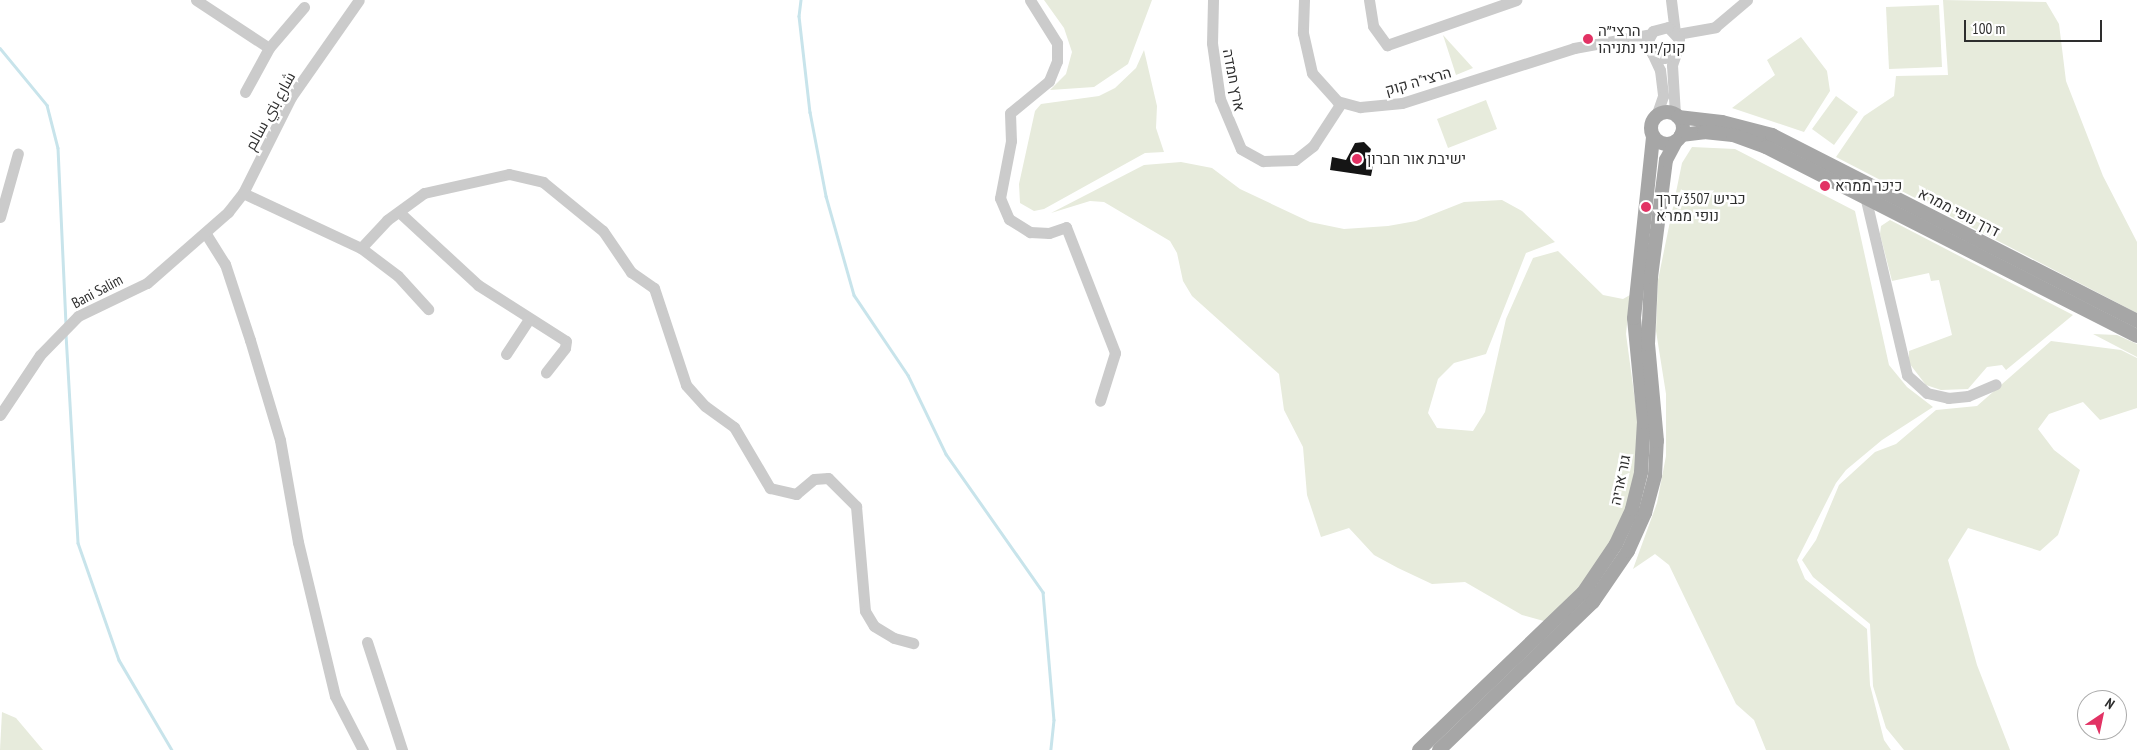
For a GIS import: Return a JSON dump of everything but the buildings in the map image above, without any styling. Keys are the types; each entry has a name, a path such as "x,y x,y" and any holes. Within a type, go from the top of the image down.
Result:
{"main road":[{"path":"1665,112 1676,116 1679,138 1661,143 1653,137 1651,126 1656,116 1665,112"},
{"name":"דרך נופי ממרא","path":"1676,116 1722,122 1772,135 2137,321"},
{"name":"דרך נופי ממרא","path":"1679,138 1704,132 1751,141 2137,336"},
{"name":"גור אריה","path":"1419,750 1582,593 1616,544 1632,509 1641,472 1644,422 1634,318 1653,137"},
{"name":"גור אריה","path":"1439,750 1593,602 1628,551 1645,513 1655,475 1657,441 1648,344 1651,277 1664,170 1679,138"}],"street":[{"path":"196,0 269,48"},
{"name":"شارع بني سالم","path":"206,234 244,194 291,97 360,0"},
{"path":"1030,0 1057,43 1057,61 1049,81 1010,113 1011,140 1000,198 1009,219 1030,232 1049,233 1066,227 1115,353 1100,400"},
{"name":"ארץ חמדה","path":"1213,0 1212,43 1220,98 1242,149 1263,161 1295,160 1313,146 1341,103"},
{"path":"1304,0 1307,61 1326,92 1341,103"},
{"path":"1369,0 1373,26 1387,45 1516,0"},
{"path":"1656,116 1663,96 1660,70 1651,50 1653,31 1664,15 1666,0"},
{"path":"1671,0 1677,50 1672,65 1676,116"},
{"path":"1653,31 1664,27 1676,33 1698,32 1715,27 1747,0"},
{"path":"245,92 269,48 304,7"},
{"name":"הרצי\"ה קוק","path":"1341,103 1375,108 1402,103 1574,48 1653,31"},
{"path":"1651,50 1664,58 1677,50 1698,32"},
{"name":"הרצי\"ה קוק","path":"1615,40 1651,50"},
{"path":"0,217 18,153"},
{"path":"0,173 11,178"},
{"path":"361,248 398,212 424,193 510,174 542,182 603,231 631,272 654,288 686,385 705,406 734,426 770,488 796,494 814,478 828,478 856,506 865,611 874,626 894,638 914,643"},
{"path":"244,194 361,248 398,276 428,309"},
{"path":"1866,200 1871,228 1907,375 1927,393 1948,398 1968,396 1996,384"},
{"path":"1871,228 1877,214 1886,210"},
{"path":"398,212 478,285 566,341 565,348 546,372"},
{"path":"206,234 225,264 250,340 280,440 298,542 336,696 363,750"},
{"name":"Bani Salim","path":"0,415 40,355 78,316 147,283 206,234"},
{"path":"506,354 529,319"},
{"path":"367,642 402,750"}],"shaded area":[{"path":"1044,0 1152,0 1128,64 1094,87 1050,90 1066,74 1072,52 1064,28"},
{"path":"1943,0 2046,2 2059,24 2066,81 2103,176 2137,242 2137,313 1836,157 1864,116 1894,96 1896,76 1948,75"},
{"path":"1939,5 1942,67 1889,69 1886,7"},
{"path":"1443,35 1473,68 1456,75"},
{"path":"1801,37 1827,71 1830,91 1804,132 1732,108 1775,75 1767,60"},
{"path":"1144,50 1157,106 1156,128 1164,152 1145,153 1044,209 1034,211 1020,203 1019,184 1035,111 1041,104 1099,96 1115,88 1136,68"},
{"path":"1836,96 1858,112 1834,145 1812,129"},
{"path":"1486,100 1497,129 1448,148 1437,119"},
{"path":"1692,147 1735,149 1855,211 1889,365 1907,387 1933,407 1882,440 1846,470 1836,483 1797,560 1805,579 1867,629 1870,685 1884,740 1891,750 1766,750 1754,720 1736,704 1669,565 1655,554 1633,569 1657,503 1666,456 1666,394 1656,331 1658,280 1682,163"},
{"path":"1181,162 1212,168 1240,189 1310,222 1344,229 1388,226 1416,221 1464,202 1502,200 1522,211 1555,242 1526,253 1486,354 1454,363 1438,379 1428,413 1437,428 1473,431 1485,412 1506,319 1533,258 1558,251 1603,295 1623,299 1630,295 1626,334 1638,423 1636,477 1626,511 1601,562 1551,623 1522,615 1465,582 1432,584 1374,555 1349,528 1321,537 1307,495 1303,447 1284,410 1279,374 1192,296 1183,281 1177,253 1170,241 1104,202 1090,201 1051,213 1144,165"},
{"path":"1890,220 2073,315 2006,370 2002,365 1987,367 1968,389 1941,390 1926,385 1909,363 1909,351 1952,335 1939,280 1931,281 1929,273 1892,281 1880,234 1881,226"},
{"path":"2093,334 2117,335 2137,344 2137,357"},
{"path":"2051,341 2121,350 2137,358 2137,408 2100,420 2083,402 2049,414 2038,429 2054,450 2080,470 2058,535 2040,551 1968,528 1948,560 1977,665 2010,750 1904,750 1886,728 1873,686 1870,624 1813,577 1802,560 1816,540 1839,485 1875,452 1896,444 1936,410 1977,406"},
{"path":"2,712 16,718 43,750 0,750"}],"waterway":[{"path":"801,0 799,16 810,112 826,196 854,295 908,375 946,454 1043,592 1054,720 1051,750"},
{"path":"0,48 47,105 58,148 66,323"},
{"path":"66,334 78,543 119,660 172,750"}],"place":[{"name":"הרצי״ה קוק/יוני נתניהו","path":"1588,39"},
{"name":"ישיבת אור חברון","path":"1357,159"},
{"name":"כיכר ממרא","path":"1825,186"},
{"name":"כביש 3507/דרך נופי ממרא","path":"1646,207"}]}
